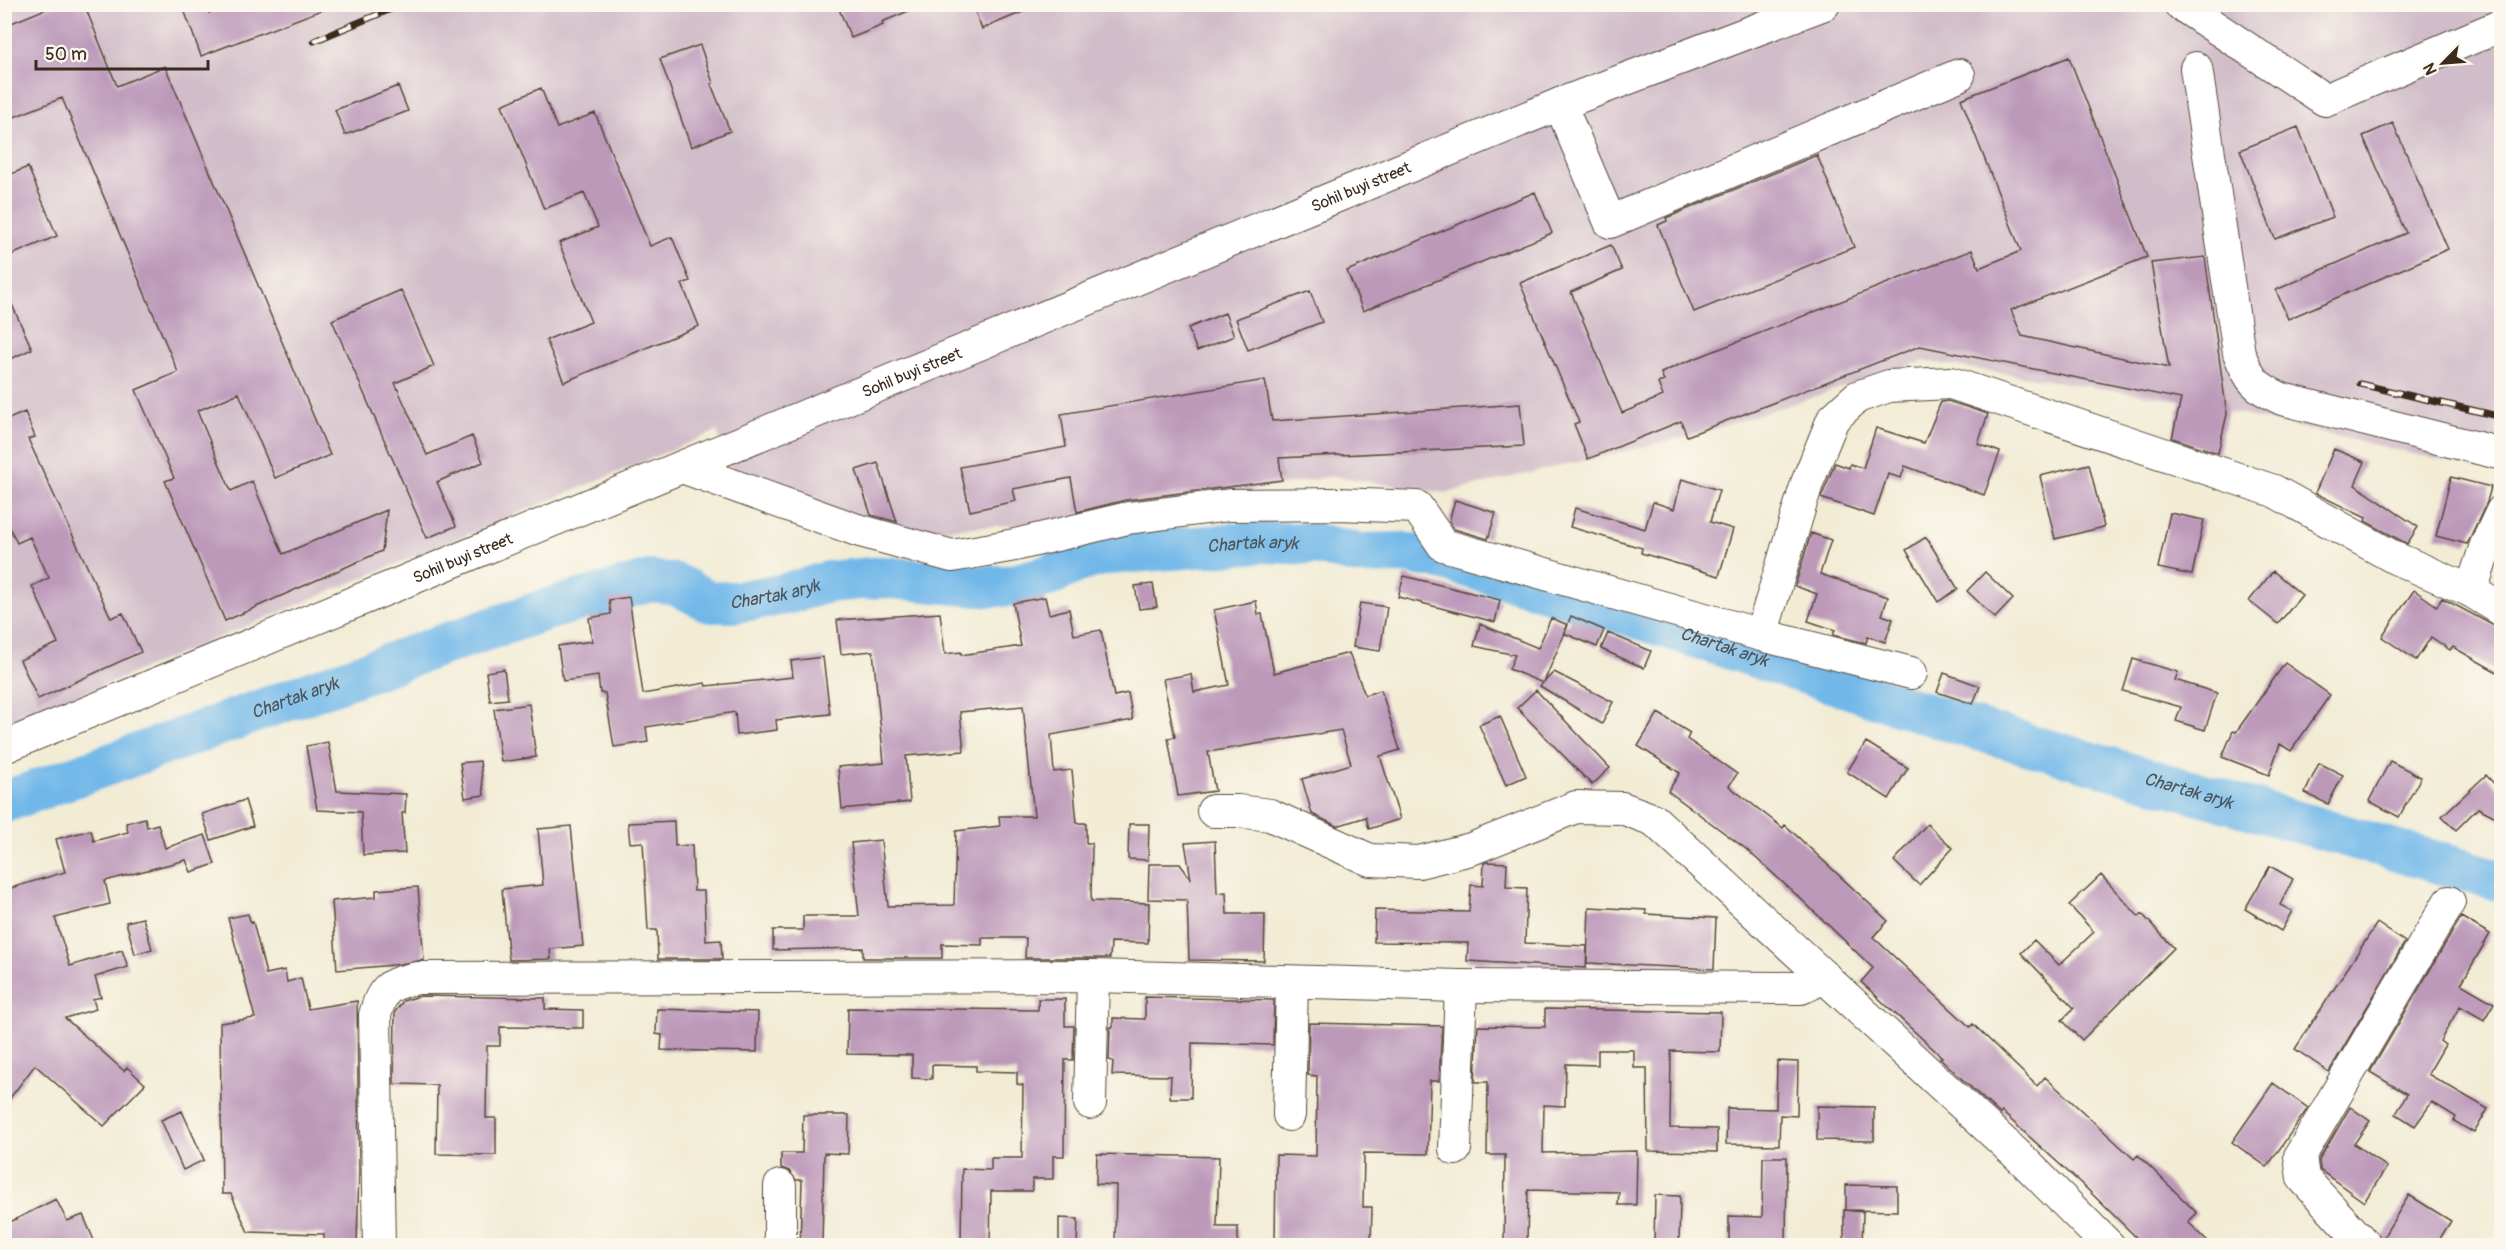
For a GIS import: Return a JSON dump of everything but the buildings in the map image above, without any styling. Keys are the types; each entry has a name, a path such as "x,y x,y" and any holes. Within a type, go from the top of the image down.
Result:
{"street":[{"name":"Sohil buyi street","path":"4,747 1560,104 1824,4"},
{"path":"2180,4 2325,100 2502,24"},
{"path":"2196,68 2239,353 2247,372 2260,389 2282,399 2502,454"},
{"path":"1560,104 1610,222 1959,75"},
{"path":"1761,635 1807,483 1833,419 1857,397 1889,386 1951,383 2274,491 2395,558 2471,591 2502,610"},
{"path":"682,467 856,530 952,556 1128,518 1230,505 1338,504 1417,507 1443,545 1761,635 1911,674"},
{"path":"2471,591 2486,545 2502,511"},
{"path":"1213,811 1270,815 1370,860 1419,862 1471,849 1576,807 1622,808 1654,820 2025,1162 2109,1245"},
{"path":"2366,1245 2303,1178 2300,1156 2449,902"},
{"path":"379,1245 375,1015 381,994 397,982 417,978 1093,976 1461,986 1801,988 1825,977"},
{"path":"1090,1102 1093,976"},
{"path":"1290,1115 1292,982"},
{"path":"1455,1149 1461,986"},
{"path":"780,1186 780,1245"}],"shaded area":[{"path":"5,5 2501,5 2501,474 2178,400 1924,361 1701,433 1445,493 1332,476 1078,521 877,533 734,477 717,431 5,726"}],"waterway":[{"name":"Chartak aryk","path":"4,802 442,645 545,610 650,581 676,584 710,602 736,602 786,594 828,582 883,577 978,586 1010,586 1050,575 1077,562 1107,554 1261,542 1316,544 1360,554 1402,553 1438,558 1613,610 1961,725 2502,881"}],"railway":[{"path":"314,41 403,4"},
{"path":"2360,384 2502,417"}]}
